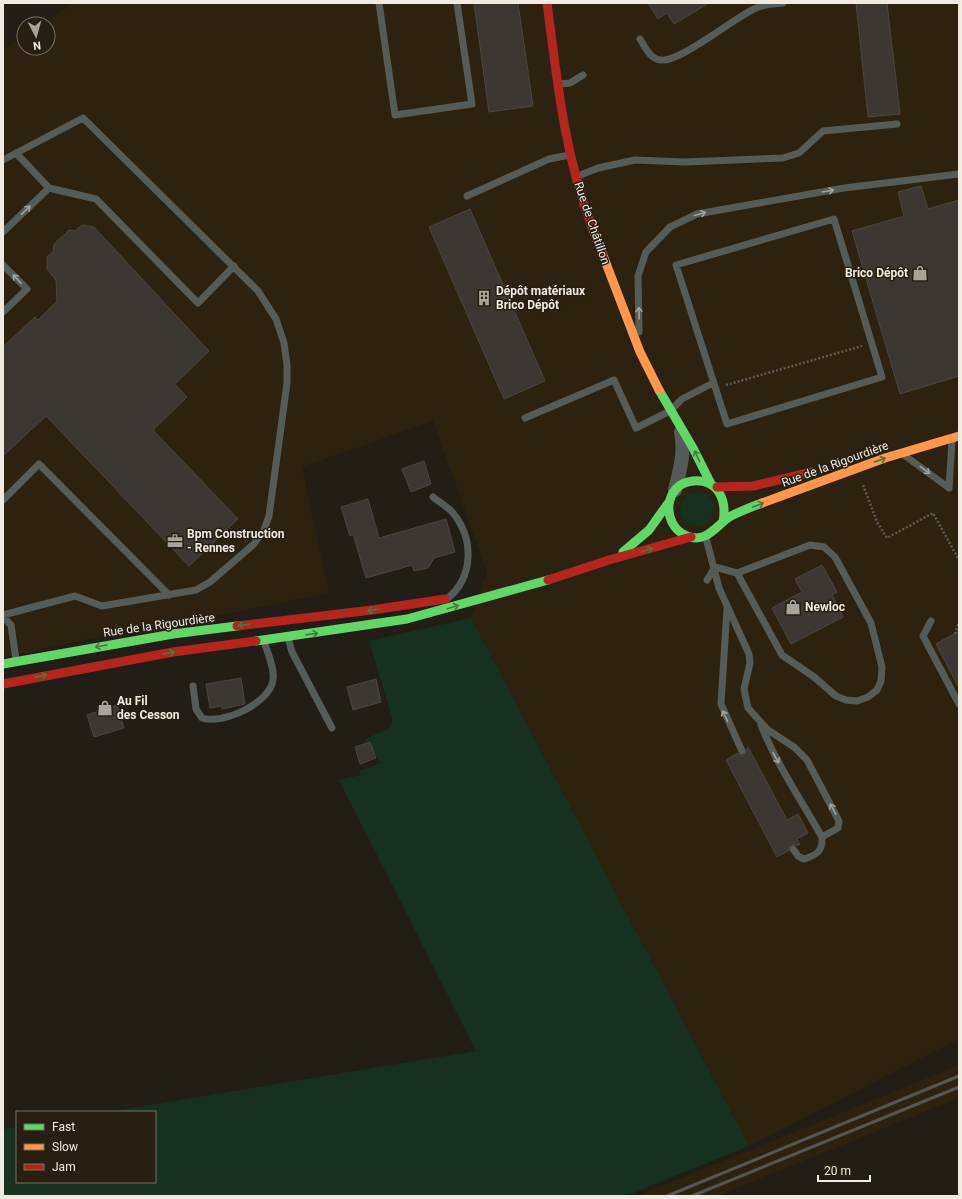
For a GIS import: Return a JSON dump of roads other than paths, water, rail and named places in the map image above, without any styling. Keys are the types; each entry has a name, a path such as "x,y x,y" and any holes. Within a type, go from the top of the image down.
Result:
{"street":[{"name":"Rue de Châtillon","path":"546,3 557,84 570,155 616,292 640,352 670,411 714,485"},
{"path":"920,438 959,427"},
{"name":"Rue de Châtillon","path":"672,496 682,461 683,450 681,430"},
{"name":"Rue de la Rigourdière","path":"723,522 749,508 901,453 955,437"},
{"name":"Rue de la Rigourdière","path":"876,451 890,446"},
{"name":"Rue de la Rigourdière","path":"714,485 742,489 819,470"},
{"path":"692,480 698,480 714,485 726,504 723,522 712,533 705,537 691,537 677,531 669,518 672,496 686,482 692,480"},
{"name":"Rue de la Rigourdière","path":"609,560 645,536 660,517 672,496"},
{"name":"Rue de la Rigourdière","path":"3,664 18,670 263,640 286,631 348,629 407,619 532,585 609,560 691,537"},
{"name":"Rue de la Rigourdière","path":"3,684 18,670 173,634 320,616 448,598 495,595"}],"lane":[{"path":"379,3 395,115 472,104 457,3"},
{"path":"640,39 652,56 657,59 667,60 689,49 749,11 767,5 783,3"},
{"path":"557,84 570,83 583,75"},
{"path":"3,160 83,118 258,291 276,319 284,343 288,383 269,516 264,530 254,544 210,582 196,590 102,606 75,596 3,616 11,626 18,670"},
{"path":"576,176 598,168 635,160 685,162 788,158 799,153 823,131 897,124"},
{"path":"16,153 49,188 96,199 198,303 234,266"},
{"path":"467,196 549,159 570,155"},
{"path":"640,352 638,276 646,252 670,227 697,214 844,188 959,174"},
{"path":"3,232 49,188"},
{"path":"834,220 882,377 727,424 715,387 676,265 834,220"},
{"path":"3,265 27,289 3,312"},
{"path":"525,418 614,380 636,428 670,411 682,399 715,387"},
{"path":"901,453 949,488 955,437"},
{"path":"3,500 39,464 169,595"},
{"path":"433,497 452,512 464,530 468,552 467,570 460,586 448,598"},
{"path":"705,537 715,567 719,588 750,658 744,684 745,702 751,713 760,723 794,747 807,760 839,821 838,828 822,837"},
{"path":"715,567 737,573 810,545 824,547 836,557 871,623 882,667 881,681 877,690 868,697 857,701 846,700 836,696 814,677 782,655 737,573"},
{"path":"707,580 715,567"},
{"name":"Rue de la Rigourdière","path":"348,629 373,618 434,606 448,598"},
{"path":"727,607 720,704 742,751"},
{"name":"Rue de la Rigourdière","path":"286,631 320,616"},
{"path":"931,621 923,636 959,704"},
{"path":"193,686 196,709 202,718 218,720 231,717 248,709 271,688 273,679 263,640 265,635 271,631"},
{"path":"286,631 292,652 332,728"},
{"path":"760,723 770,748 784,774 822,837 823,846 820,852 813,857 804,859 798,856 793,849"}],"railway":[{"path":"667,1196 959,1076"},
{"path":"692,1196 959,1087"}],"place":[{"name":"Brico Dépôt","path":"920,273"},
{"name":"Dépôt matériaux Brico Dépôt","path":"484,298"},
{"name":"Bpm Construction - Rennes","path":"175,541"},
{"name":"Newloc","path":"793,607"},
{"name":"Au Fil des Cesson","path":"105,708"}]}
